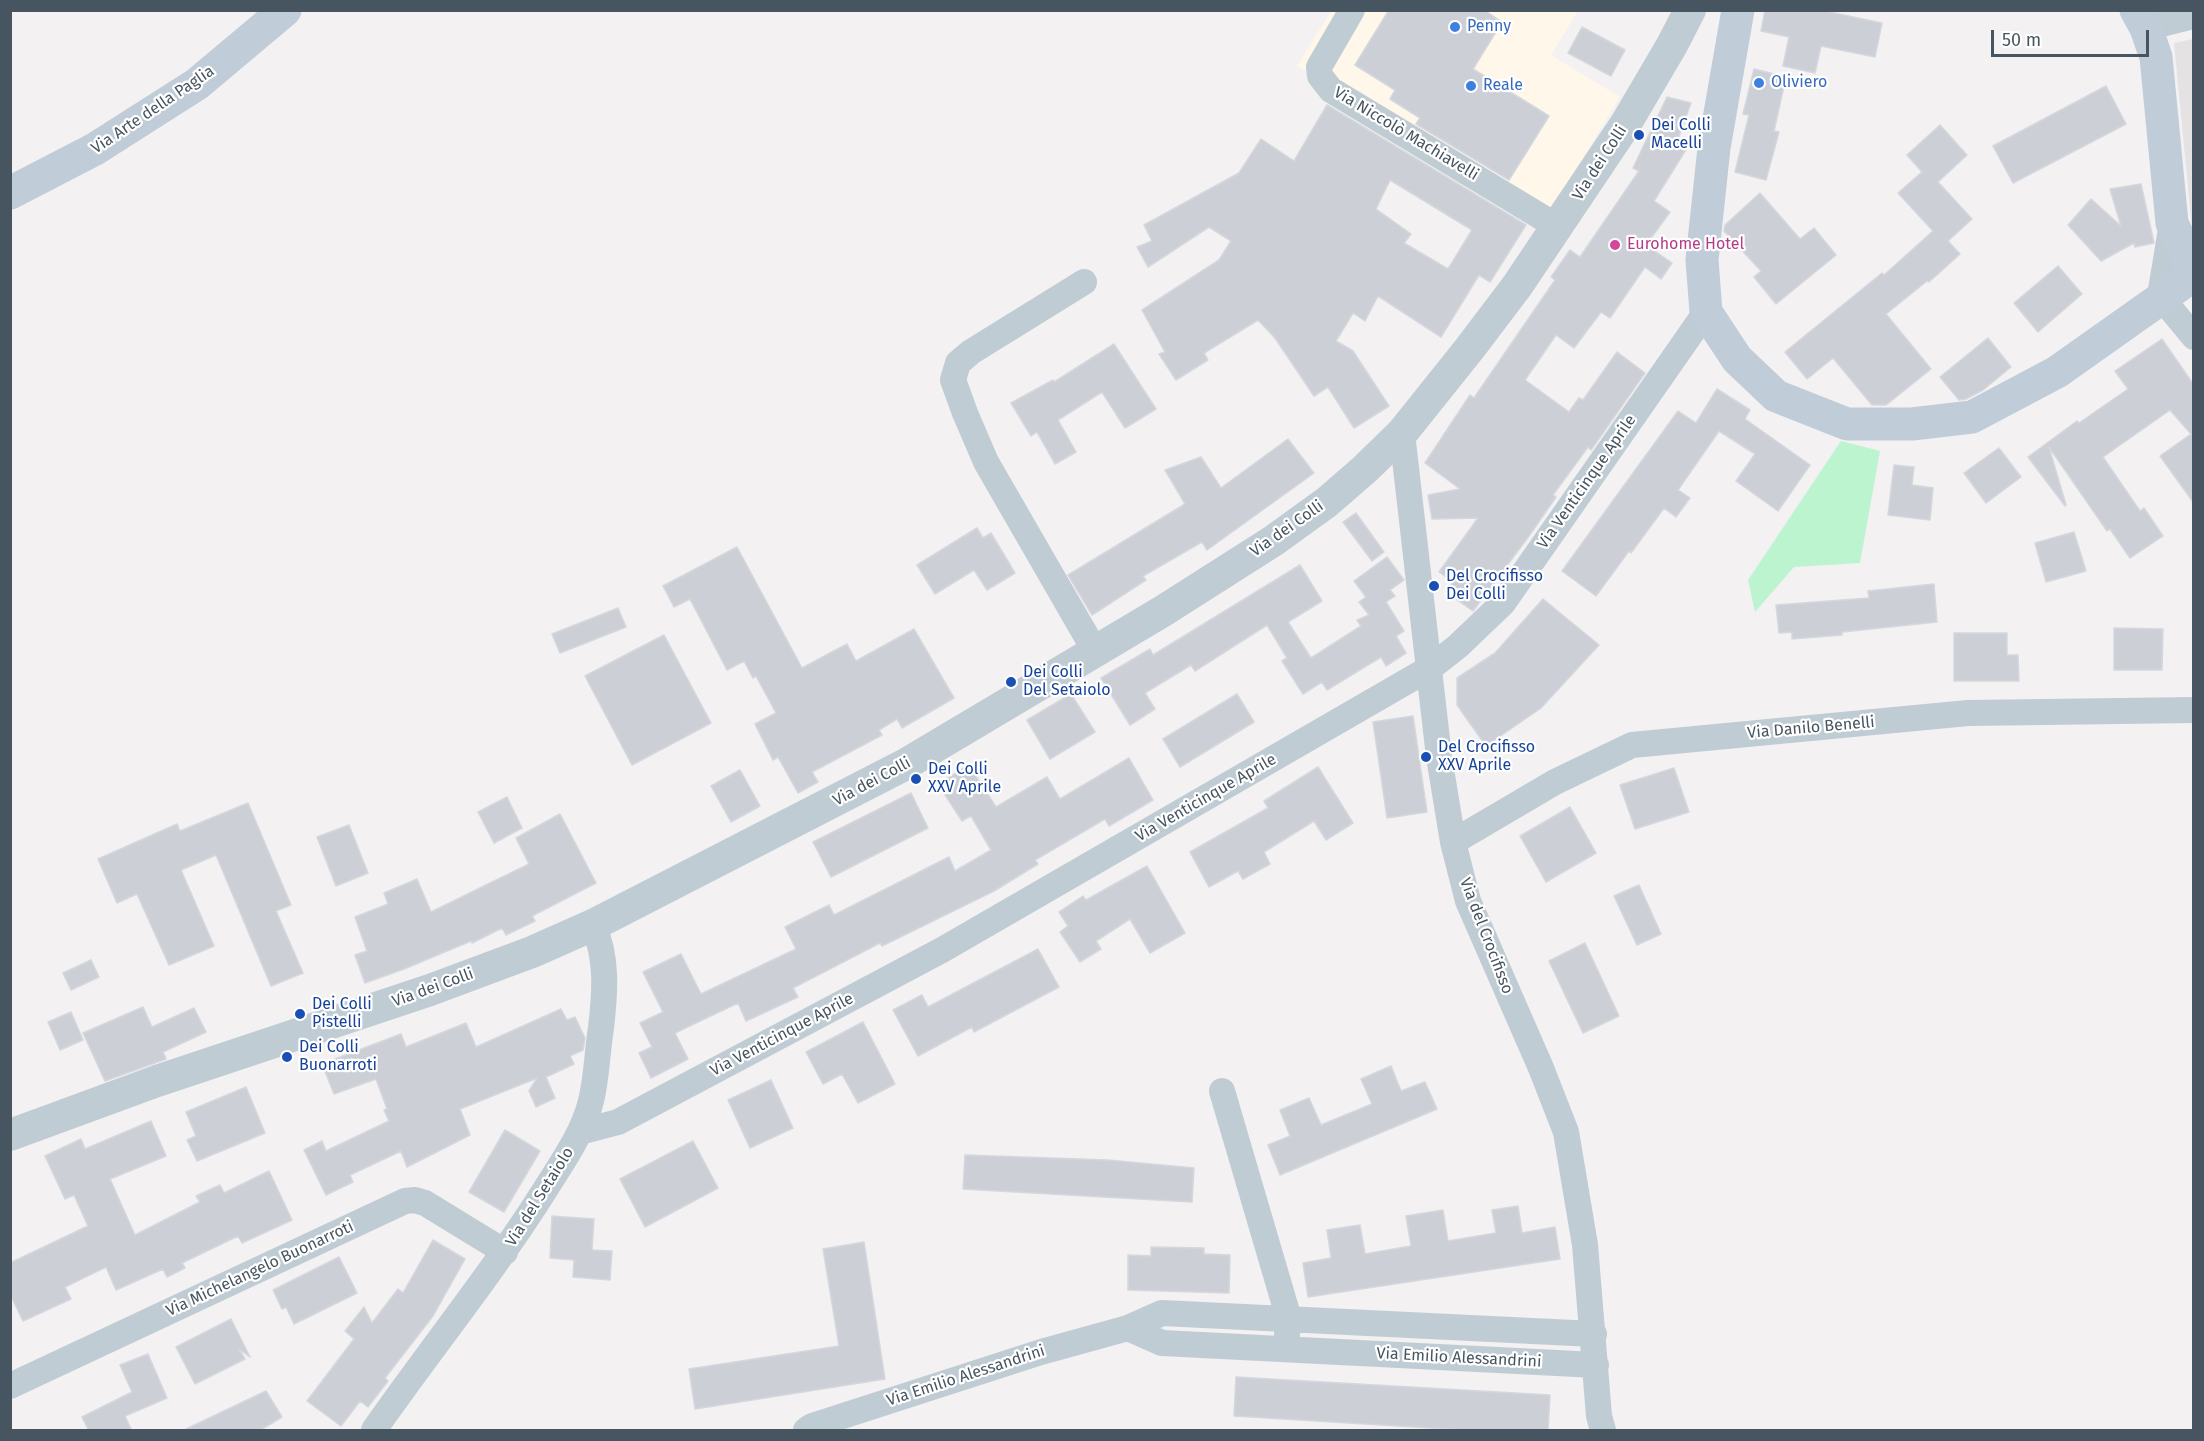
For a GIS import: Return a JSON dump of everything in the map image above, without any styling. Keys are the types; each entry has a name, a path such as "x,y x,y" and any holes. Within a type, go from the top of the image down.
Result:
{"main road":[{"name":"Via Arte della Paglia","path":"10,193 95,149 197,84 285,10"},
{"path":"1738,10 1714,148 1702,260 1706,312 1737,359 1776,396 1847,424 1912,424 1972,417 2057,372 2160,296 2193,275"},
{"path":"2141,19 2156,57 2172,223 2193,270"}],"street":[{"name":"Via Niccolò Machiavelli","path":"1352,10 1319,67 1320,76 1331,90 1558,227"},
{"path":"1672,45 1676,25 1675,10"},
{"name":"Via dei Colli","path":"10,1135 157,1081 430,990 532,952 593,925 859,790 1095,651 1273,541 1327,502 1365,469 1402,432 1517,286 1625,125 1690,10"},
{"path":"2141,19 2193,16"},
{"path":"2172,223 2160,296 2193,337"},
{"path":"1084,282 970,352 957,363 953,380 986,462 1095,651"},
{"name":"Via Venticinque Aprile","path":"580,1132 618,1122 942,950 1430,668 1458,646 1503,603 1706,312"},
{"name":"Via del Crocifisso","path":"1402,432 1439,757 1453,842 1468,901 1541,1068 1566,1132 1585,1245 1599,1416 1603,1431"},
{"name":"Via Danilo Benelli","path":"1453,842 1555,782 1632,745 1968,713 2193,710"},
{"name":"Via del Setaiolo","path":"374,1431 505,1252 580,1132 591,1101 605,991 603,962 598,936 593,925"},
{"path":"1222,1091 1289,1319 1286,1349"},
{"name":"Via Michelangelo Buonarroti","path":"10,1386 405,1201 415,1200 425,1203 505,1252"},
{"name":"Via Emilio Alessandrini","path":"806,1431 812,1426 1019,1359 1128,1328 1162,1313 1594,1334"},
{"name":"Via Emilio Alessandrini","path":"1128,1328 1162,1343 1596,1365"}],"shaded area":[{"path":"1331,11 1578,11 1551,55 1620,97 1548,215 1297,66"},
{"path":"2193,39 2193,239 2174,43"}],"green space":[{"path":"1841,441 1880,451 1860,563 1794,567 1755,612 1748,580"}],"building":[{"path":"1389,10 1484,10 1502,22 1473,69 1549,116 1509,180 1416,124 1420,118 1390,99 1395,90 1355,65"},
{"path":"1765,10 1829,10 1829,12 1882,23 1875,57 1821,46 1815,73 1783,66 1789,37 1761,31"},
{"path":"1582,27 1625,50 1611,76 1568,53"},
{"path":"1754,69 1786,77 1774,131 1779,132 1766,180 1735,172 1749,115 1743,114"},
{"path":"2106,86 2126,124 2013,183 1993,146"},
{"path":"1667,97 1691,103 1678,139 1687,148 1654,201 1670,212 1646,245 1672,263 1661,279 1645,267 1610,318 1601,312 1574,348 1556,335 1525,380 1569,412 1579,398 1583,400 1617,352 1645,373 1591,450 1588,447 1553,495 1556,497 1473,611 1446,592 1453,582 1439,572 1478,518 1432,519 1428,495 1460,489 1425,463 1470,395 1474,398 1555,280 1551,277 1570,250 1580,257 1639,171 1633,168"},
{"path":"1327,105 1526,225 1490,282 1479,275 1441,337 1378,296 1365,321 1353,313 1336,341 1353,351 1389,406 1354,428 1328,387 1314,396 1275,338 1258,320 1204,353 1208,360 1176,380 1159,354 1165,352 1142,310 1219,260 1231,241 1209,227 1148,267 1137,247 1152,241 1144,225 1239,173 1261,139 1294,161","holes":["1390,180 1472,230 1448,269 1404,243 1411,234 1376,209"]},
{"path":"1940,125 1967,155 1938,182 1972,219 1948,241 1960,254 1929,282 1927,281 1886,314 1931,369 1886,405 1872,405 1833,358 1807,379 1785,352 1882,273 1884,275 1933,231 1898,193 1922,172 1907,155"},
{"path":"2141,184 2154,243 2135,247 2134,243 2101,261 2068,225 2091,199 2121,226 2110,189"},
{"path":"1760,193 1800,239 1814,228 1836,255 1776,304 1754,277 1761,271 1724,231 1725,225"},
{"path":"2058,266 2082,294 2038,332 2014,303"},
{"path":"1988,338 2011,367 1983,390 1959,400 1940,377"},
{"path":"2162,339 2193,384 2193,502 2160,456 2191,434 2170,410 2103,457 2140,511 2144,508 2163,536 2130,558 2110,529 2107,531 2049,447 2065,506 2028,457 2077,421 2079,423 2128,389 2115,371"},
{"path":"1114,344 1156,409 1125,428 1102,392 1058,420 1076,452 1055,464 1037,432 1031,436 1011,403 1053,380 1054,382"},
{"path":"1717,389 1750,410 1745,419 1810,465 1778,511 1736,481 1755,454 1719,431 1678,490 1690,498 1676,517 1664,508 1596,596 1562,571 1678,411 1696,423"},
{"path":"1288,439 1314,473 1207,550 1202,542 1143,576 1146,580 1092,615 1068,575 1185,504 1165,470 1201,457 1221,488"},
{"path":"1999,448 2021,477 1986,503 1964,473"},
{"path":"1894,465 1914,467 1912,485 1933,488 1930,520 1888,515"},
{"path":"1356,513 1384,552 1372,561 1343,522"},
{"path":"977,528 983,538 991,533 1015,573 987,590 974,570 935,594 917,565"},
{"path":"2074,532 2086,571 2046,582 2035,543"},
{"path":"737,547 802,668 847,644 856,661 914,629 954,698 902,728 897,719 879,730 882,735 812,772 818,782 798,793 778,757 773,760 755,724 776,713 756,676 753,678 744,661 727,670 690,599 674,607 663,586"},
{"path":"1387,557 1404,580 1390,590 1395,596 1386,602 1404,631 1396,636 1406,653 1386,666 1381,657 1327,690 1322,682 1303,694 1282,661 1287,658 1267,625 1195,671 1191,665 1145,693 1155,709 1130,725 1101,678 1150,649 1153,655 1300,565 1322,601 1288,622 1311,658 1361,626 1357,620 1369,615 1359,602 1366,597 1354,581"},
{"path":"1934,584 1937,622 1842,632 1842,635 1792,639 1792,632 1779,633 1776,605 1869,598 1868,591"},
{"path":"1543,599 1599,645 1541,708 1486,746 1457,705 1457,678 1495,653"},
{"path":"618,608 626,627 560,653 552,634"},
{"path":"2114,628 2163,629 2162,670 2114,670"},
{"path":"1954,633 2007,633 2007,655 2018,655 2019,681 1954,681"},
{"path":"664,635 711,723 632,765 585,676"},
{"path":"1071,694 1095,732 1050,759 1027,720"},
{"path":"1237,694 1254,722 1180,767 1163,739"},
{"path":"1413,716 1427,812 1387,818 1373,722"},
{"path":"1129,758 1153,800 1109,826 1105,819 1035,860 1038,864 994,891 882,946 880,943 793,988 798,997 746,1021 738,1003 675,1033 688,1059 651,1078 639,1053 652,1047 640,1023 663,1012 643,972 681,954 701,994 796,949 785,927 829,905 834,915 949,857 955,871 991,850 971,816 962,821 938,784 969,765 996,807 1047,777 1060,799"},
{"path":"1318,767 1353,823 1326,840 1314,821 1264,852 1270,864 1243,879 1238,871 1209,887 1190,852 1268,808 1264,801"},
{"path":"1674,768 1689,812 1635,829 1620,785"},
{"path":"740,770 760,806 731,822 711,786"},
{"path":"911,793 928,828 831,877 813,842"},
{"path":"507,797 522,828 494,843 478,812"},
{"path":"248,803 291,905 276,911 303,973 271,986 216,855 181,870 214,946 169,965 137,894 117,903 98,859 177,824 180,831"},
{"path":"1570,807 1596,853 1546,882 1520,836"},
{"path":"560,814 596,883 532,916 535,921 506,935 502,928 472,943 471,941 365,983 355,955 367,951 355,917 388,904 384,893 417,879 431,912 529,864 516,838"},
{"path":"349,825 368,873 336,886 317,837"},
{"path":"1147,866 1185,933 1150,953 1130,919 1096,941 1101,949 1080,962 1060,932 1068,926 1059,912 1083,896 1086,900"},
{"path":"1639,885 1661,934 1637,945 1614,896"},
{"path":"1585,943 1619,1016 1583,1033 1549,961"},
{"path":"1038,949 1059,987 974,1032 972,1027 918,1056 893,1010 922,995 928,1007"},
{"path":"91,960 99,977 71,990 63,973"},
{"path":"143,1007 152,1027 194,1008 206,1032 163,1052 166,1059 105,1081 83,1033"},
{"path":"561,1009 567,1020 575,1017 585,1038 583,1050 570,1056 574,1064 546,1077 555,1098 536,1107 529,1091 537,1078 460,1109 470,1135 407,1167 401,1151 350,1175 353,1182 326,1195 304,1150 322,1141 326,1151 389,1121 376,1079 334,1094 322,1064 401,1034 406,1047 466,1023 476,1047"},
{"path":"71,1012 83,1040 60,1050 48,1022"},
{"path":"863,1022 895,1084 858,1103 842,1074 823,1084 806,1052"},
{"path":"1391,1066 1401,1091 1425,1082 1437,1109 1280,1175 1268,1145 1290,1136 1280,1110 1309,1098 1321,1125 1372,1104 1361,1079"},
{"path":"771,1080 793,1128 750,1148 728,1100"},
{"path":"246,1087 265,1133 197,1161 187,1140 196,1136 186,1112"},
{"path":"151,1121 166,1156 110,1179 135,1235 200,1202 196,1196 220,1185 224,1193 269,1171 292,1220 242,1243 238,1236 182,1263 185,1268 167,1277 163,1269 116,1290 106,1267 65,1287 71,1299 23,1321 10,1294 10,1263 88,1226 74,1195 65,1199 45,1156 81,1139 85,1149"},
{"path":"505,1130 540,1151 504,1212 469,1192"},
{"path":"693,1141 718,1188 645,1227 620,1179"},
{"path":"965,1155 1108,1160 1194,1168 1192,1202 963,1189"},
{"path":"1518,1206 1522,1233 1555,1227 1560,1259 1308,1297 1303,1263 1331,1258 1327,1230 1360,1225 1365,1254 1411,1246 1406,1216 1443,1210 1448,1241 1496,1233 1492,1210"},
{"path":"552,1216 594,1219 592,1250 612,1251 610,1280 573,1277 574,1260 550,1258"},
{"path":"433,1240 465,1259 433,1316 385,1378 388,1381 368,1407 360,1401 341,1426 307,1401 354,1339 345,1331 364,1307 372,1323 398,1289 403,1293"},
{"path":"864,1242 885,1379 695,1409 689,1369 839,1346 823,1249"},
{"path":"1151,1247 1204,1248 1204,1254 1230,1255 1229,1293 1128,1290 1128,1255 1151,1256"},
{"path":"339,1257 357,1293 294,1324 286,1307 282,1309 273,1290"},
{"path":"231,1319 250,1357 239,1349 245,1359 195,1384 176,1347"},
{"path":"148,1354 167,1398 125,1416 132,1431 89,1431 82,1417 132,1392 120,1365"},
{"path":"1236,1377 1550,1395 1548,1431 1480,1431 1234,1416"},
{"path":"266,1391 282,1417 259,1431 182,1431"}],"place":[{"name":"Penny","path":"1455,27"},
{"name":"Oliviero","path":"1759,83"},
{"name":"Reale","path":"1471,86"},
{"name":"Dei Colli Macelli","path":"1639,135"},
{"name":"Eurohome Hotel","path":"1615,245"},
{"name":"Del Crocifisso Dei Colli","path":"1434,586"},
{"name":"Dei Colli Del Setaiolo","path":"1011,682"},
{"name":"Del Crocifisso XXV Aprile","path":"1426,757"},
{"name":"Dei Colli XXV Aprile","path":"916,779"},
{"name":"Dei Colli Pistelli","path":"300,1014"},
{"name":"Dei Colli Buonarroti","path":"287,1057"}]}
